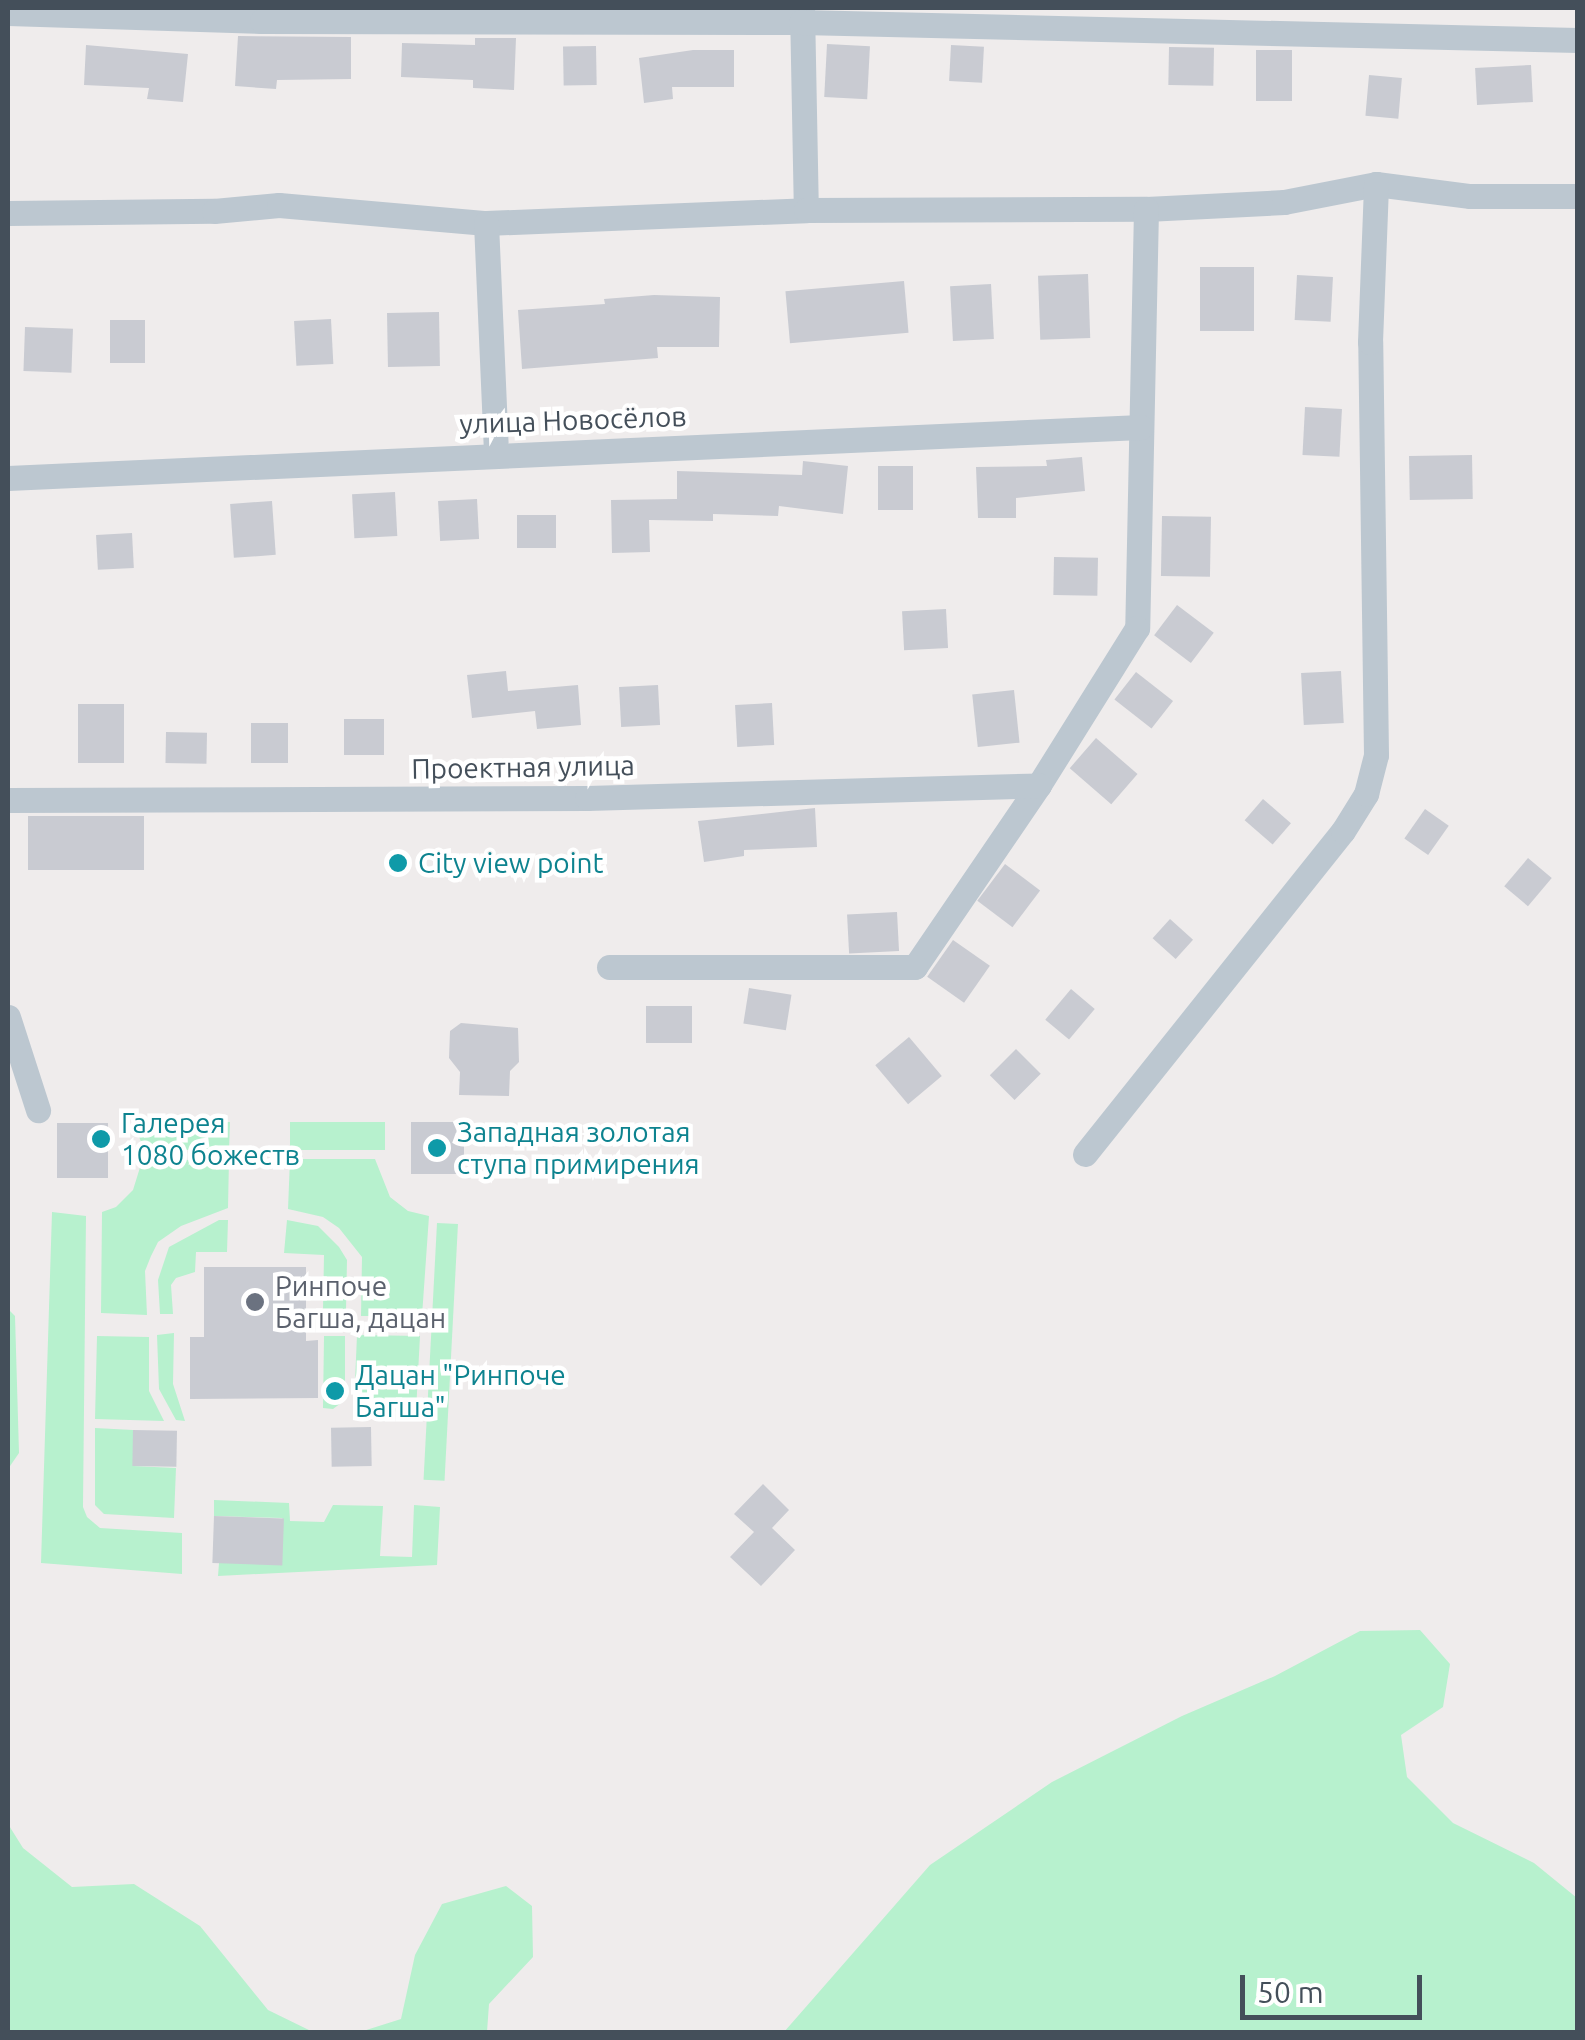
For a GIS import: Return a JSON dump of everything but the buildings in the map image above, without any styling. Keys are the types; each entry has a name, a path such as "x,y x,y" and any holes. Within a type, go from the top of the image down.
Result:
{"street":[{"path":"8,13 262,22 802,15 1578,40"},
{"path":"802,15 806,210"},
{"path":"1086,1154 1343,831 1366,794 1376,754 1370,342 1376,184"},
{"path":"8,214 214,211 279,205 486,223 806,210 1146,208 1284,202 1376,184 1470,196 1578,196"},
{"path":"609,968 916,967 1039,786 1137,628 1146,208"},
{"path":"486,223 496,453"},
{"name":"улица Новосёлов","path":"8,478 496,453 1142,428"},
{"name":"Проектная улица","path":"8,800 587,798 1039,786"},
{"path":"8,1017 38,1110"}],"green space":[{"path":"230,1122 229,1150 144,1150 134,1123"},
{"path":"290,1122 385,1122 385,1150 290,1150"},
{"path":"229,1159 228,1208 181,1226 158,1242 145,1271 147,1315 101,1313 102,1212 116,1207 133,1190 142,1161"},
{"path":"290,1159 375,1159 390,1197 408,1211 429,1216 422,1316 361,1316 362,1257 339,1228 323,1217 288,1209"},
{"path":"52,1212 86,1216 83,1507 87,1517 100,1528 182,1533 182,1574 41,1563"},
{"path":"219,1220 228,1220 227,1252 196,1252 195,1272 176,1278 171,1285 173,1314 160,1314 158,1280 169,1247"},
{"path":"287,1220 318,1226 339,1247 347,1260 346,1311 323,1310 324,1255 284,1253"},
{"path":"437,1223 458,1224 445,1481 424,1480"},
{"path":"8,1309 15,1316 19,1453 8,1469"},
{"path":"174,1333 173,1384 185,1421 176,1420 159,1389 157,1335"},
{"path":"357,1335 420,1336 416,1411 359,1412 354,1406"},
{"path":"97,1336 149,1337 149,1391 164,1421 95,1419"},
{"path":"324,1336 345,1336 345,1400 333,1409 323,1408"},
{"path":"95,1428 133,1430 133,1466 176,1468 174,1518 104,1514 95,1505"},
{"path":"214,1500 289,1503 290,1521 324,1522 333,1505 383,1506 380,1556 412,1557 414,1505 440,1507 437,1565 218,1576 219,1563 283,1518 214,1516"},
{"path":"1420,1630 1450,1664 1443,1707 1401,1735 1407,1777 1453,1823 1534,1863 1577,1898 1577,2032 784,2032 930,1865 1052,1782 1360,1631"},
{"path":"8,1824 23,1848 72,1887 134,1884 200,1926 268,2010 313,2032 8,2032"},
{"path":"506,1886 532,1906 533,1957 489,2004 487,2032 360,2032 401,2019 415,1955 442,1904"}],"place":[{"name":"City view point","path":"398,863"},
{"name":"Галерея 1080 божеств","path":"101,1139"},
{"name":"Западная золотая ступа примирения","path":"437,1148"},
{"name":"Ринпоче Багша, дацан","path":"255,1302"},
{"name":"Дацан \"Ринпоче Багша\"","path":"335,1391"}]}
